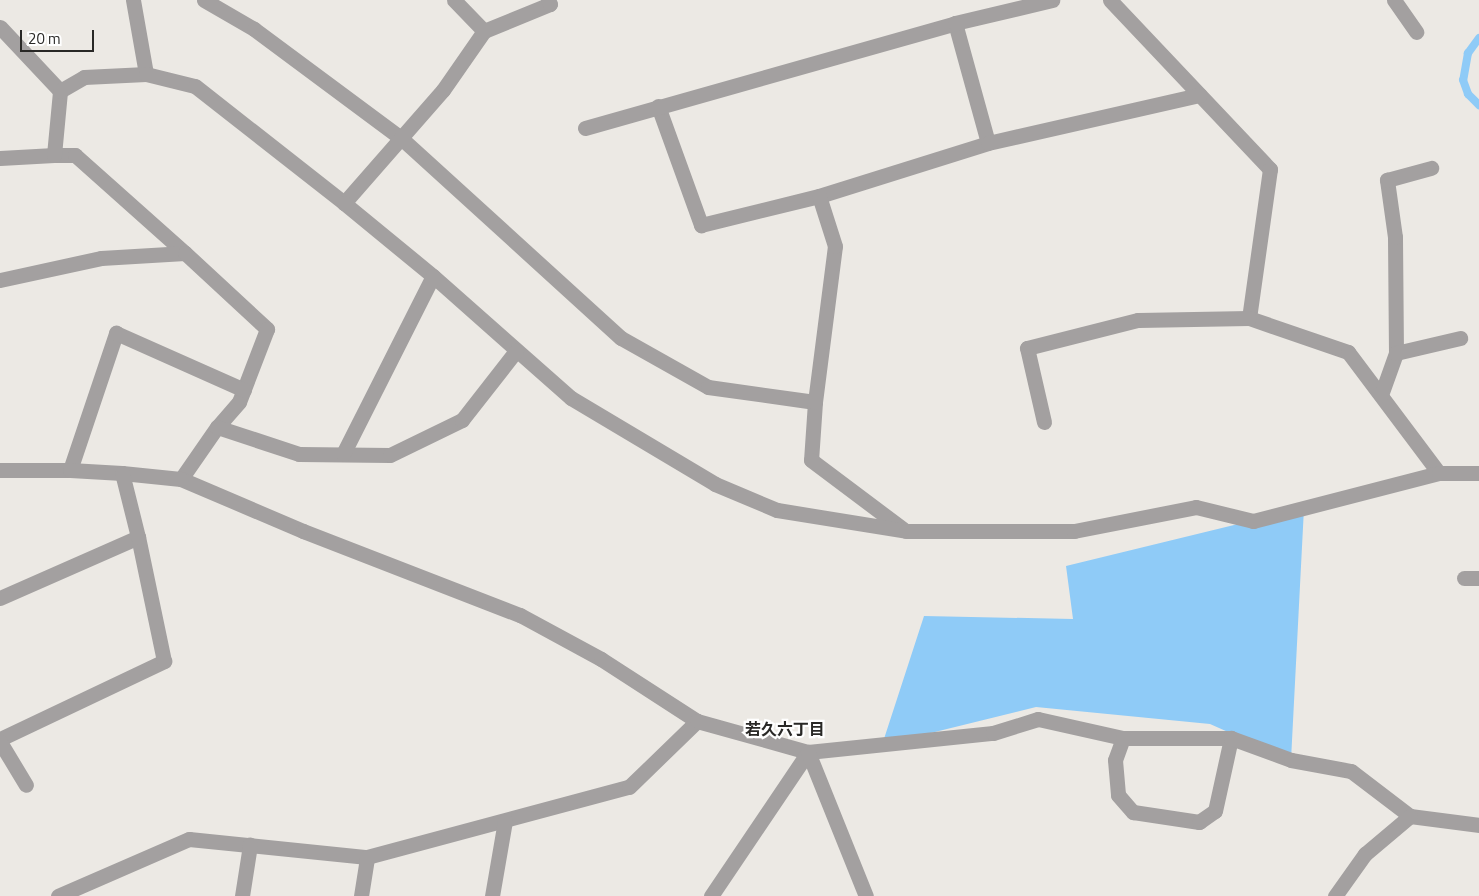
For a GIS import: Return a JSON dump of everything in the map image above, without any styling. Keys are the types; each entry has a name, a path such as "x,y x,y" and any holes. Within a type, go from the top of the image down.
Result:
{"street":[{"path":"133,0 146,74"},
{"path":"204,0 254,29 401,138 621,338 708,387 815,402"},
{"path":"454,0 484,31"},
{"path":"344,203 443,90 484,31 550,4 548,0"},
{"path":"585,128 954,23 1052,0"},
{"path":"1110,0 1270,170 1249,318"},
{"path":"1394,0 1416,32"},
{"path":"954,23 988,143"},
{"path":"0,27 60,91 54,155"},
{"path":"60,91 84,77 146,74 195,86 344,203 433,276 571,398 715,484 777,510 906,531 1074,531 1196,508 1253,521 1439,473 1479,473"},
{"path":"658,106 701,225 819,196 988,143 1200,95"},
{"path":"0,158 75,155 185,253 267,330 239,402 217,427 181,479"},
{"path":"1381,395 1396,353 1395,237 1387,180 1431,168"},
{"path":"819,196 835,246 815,402 811,460 906,531"},
{"path":"0,280 101,258 185,253"},
{"path":"342,454 433,276"},
{"path":"1044,422 1027,348 1138,320 1249,318 1348,352 1439,473"},
{"path":"70,470 116,334 244,390"},
{"path":"1396,353 1460,338"},
{"path":"217,427 299,454 390,454 462,420 516,351"},
{"path":"0,470 70,470 181,479 303,531 520,615 601,659 697,722 808,752 993,733 1038,719 1123,738 1231,738 1292,760 1351,771 1410,816 1479,825"},
{"path":"26,785 0,740 164,661 138,537 122,473"},
{"path":"0,598 138,537"},
{"path":"58,896 189,839 367,857 629,787 697,722"},
{"path":"1123,738 1116,760 1118,795 1133,812 1199,822 1215,811 1231,738"},
{"path":"711,896 808,752"},
{"path":"808,752 866,896"},
{"path":"1335,896 1365,854 1410,816"},
{"path":"492,896 505,820"},
{"path":"242,896 250,845"},
{"path":"361,896 367,857"}],"water":[{"path":"1304,508 1291,760 1210,724 1036,707 882,745 924,616 1073,619 1066,566"}],"waterway":[{"path":"1479,38 1468,53 1463,80 1468,94 1479,105"}],"district":[{"name":"若久六丁目","path":"785,729"}]}
